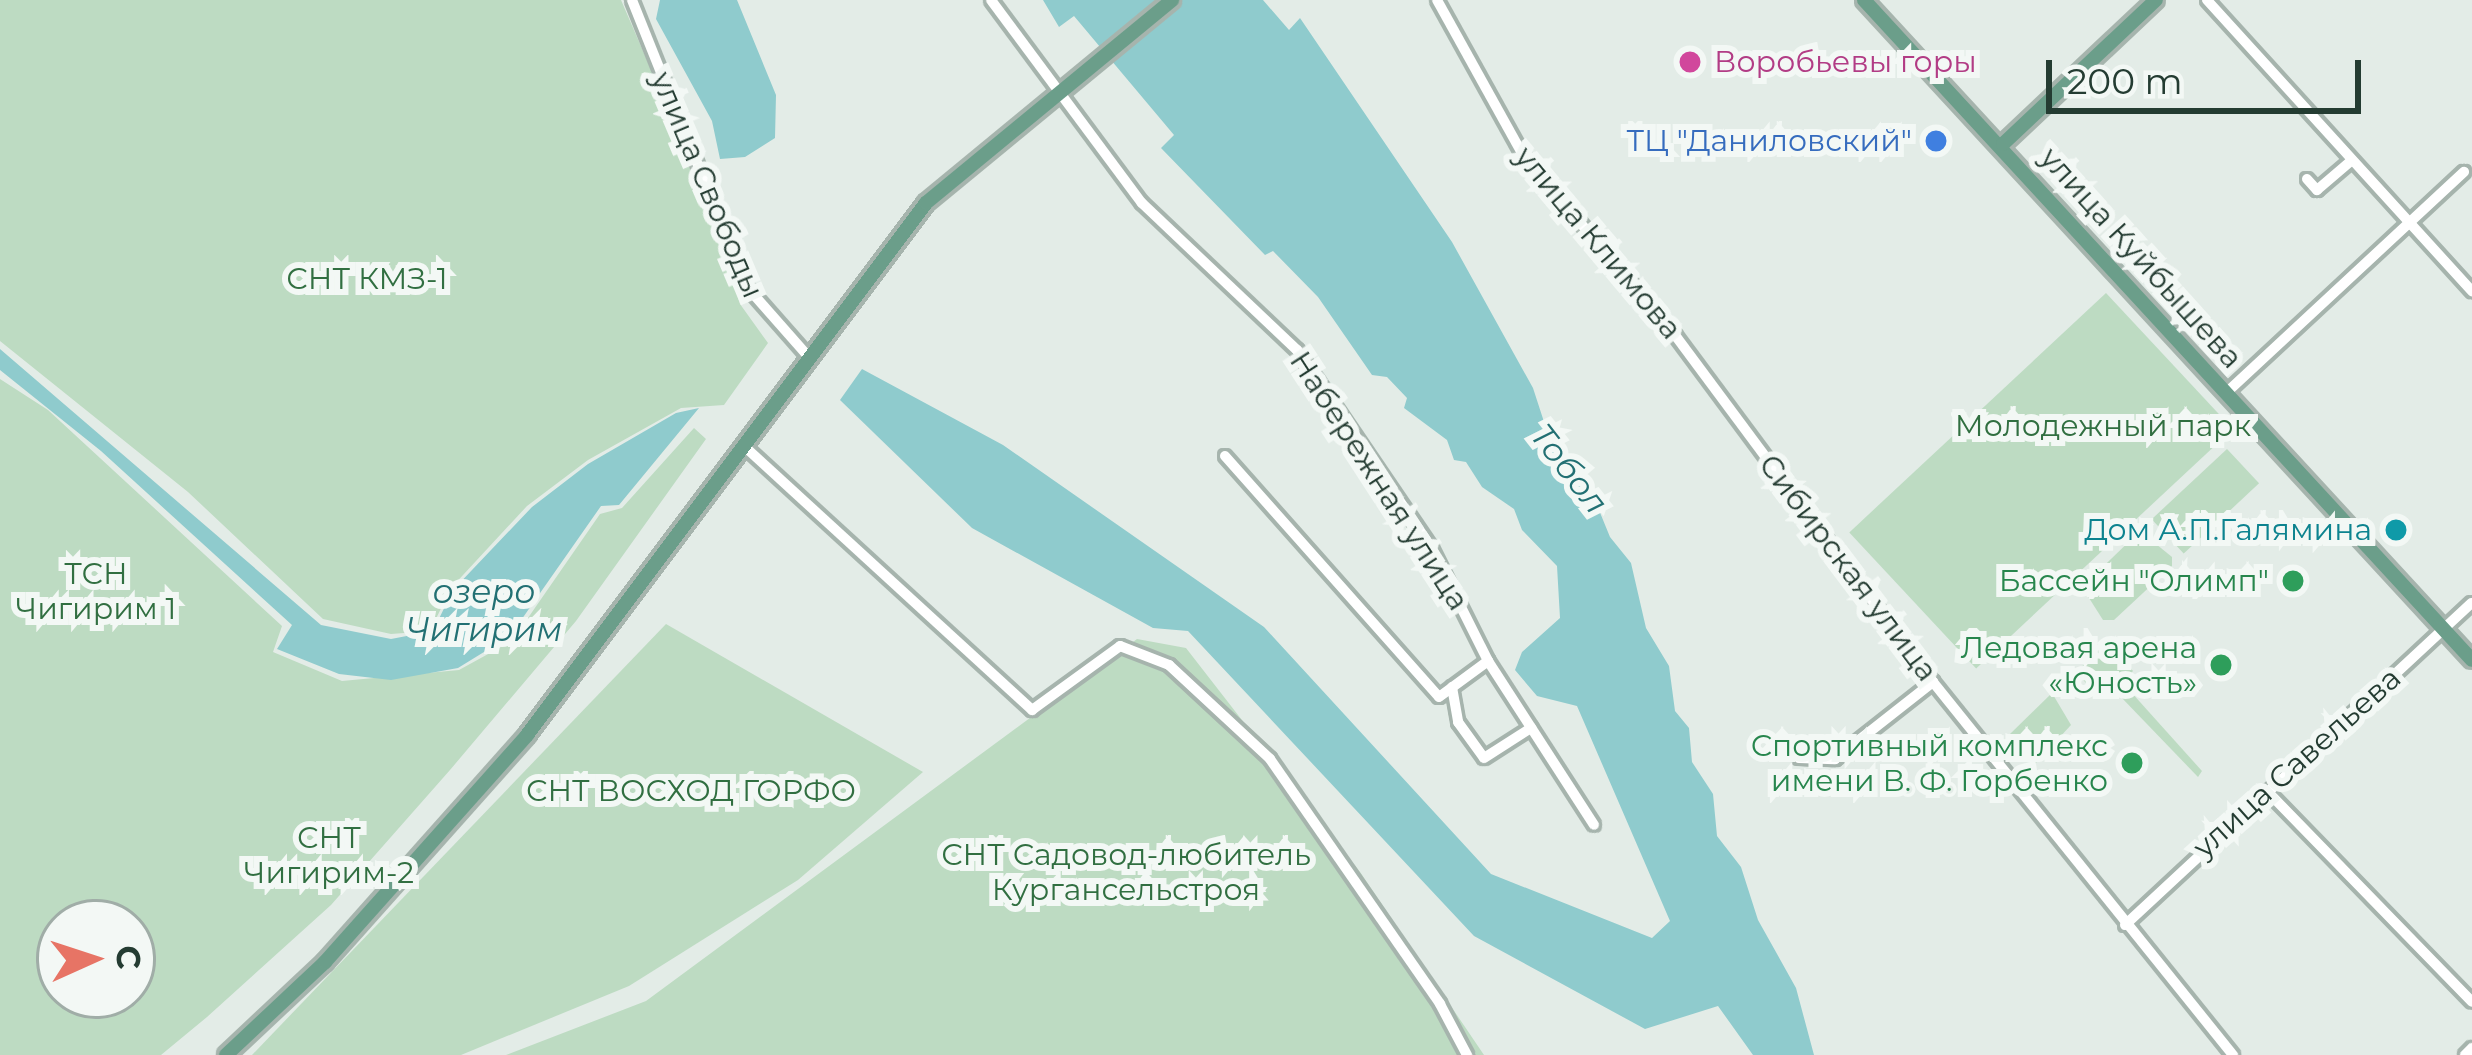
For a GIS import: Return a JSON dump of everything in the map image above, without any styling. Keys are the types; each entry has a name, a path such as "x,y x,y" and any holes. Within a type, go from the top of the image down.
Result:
{"main road":[{"path":"226,1055 456,821 744,446 806,354 926,203 1172,0"},
{"name":"улица Куйбышева","path":"1864,0 2003,144 2472,660"},
{"path":"2003,144 2156,0"}],"street":[{"name":"улица Свободы","path":"632,0 747,287 806,354"},
{"name":"Набережная улица","path":"991,0 1064,91 1142,202 1297,350 1432,549 1489,661 1594,824"},
{"name":"улица Климова","path":"1437,0 1522,155 1735,417"},
{"path":"2207,0 2472,291"},
{"path":"2307,179 2317,190 2351,160"},
{"path":"2226,393 2464,172"},
{"name":"Сибирская улица","path":"1735,417 1933,682 2233,1055"},
{"path":"744,446 1032,710 1120,646 1169,665 1270,759 1440,1004 1467,1055"},
{"path":"1226,456 1439,697 1489,661"},
{"name":"улица Савельева","path":"2125,925 2472,603"},
{"path":"1799,758 1834,759 1933,682"},
{"path":"1452,688 1458,722 1484,758 1531,728"},
{"path":"2267,791 2472,1002"},
{"path":"2465,1055 2472,1048"}],"green space":[{"name":"СНТ КМЗ-1","path":"0,0 621,0 700,183 740,304 768,343 724,405 681,408 588,460 527,506 451,588 430,631 391,634 323,619 188,492 0,341"},
{"name":"Молодежный парк","path":"2106,293 2233,429 1976,668 1849,532"},
{"path":"0,379 48,410 282,626 273,652 342,681 459,670 512,641 600,514 622,508 694,428 706,439 576,621 450,770 331,905 161,1055 0,1055"},
{"path":"2227,449 2259,483 2184,554 2152,519"},
{"path":"2140,531 2172,557 2172,566 2114,620 2103,620 2082,587"},
{"name":"СНТ ВОСХОД ГОРФО","path":"666,624 923,772 798,880 629,986 461,1055 252,1055"},
{"name":"СНТ Садовод-любитель Кургансельстроя","path":"1137,639 1186,648 1360,872 1484,1055 506,1055 646,1001"},
{"path":"2110,641 2133,671 2114,691 2106,680 2093,693 2077,671"},
{"path":"2131,692 2202,771 2198,777 2120,696"},
{"path":"2052,693 2071,725 2034,765 2010,734"}],"water":[{"path":"660,0 737,0 776,95 775,138 745,157 720,159 712,121 656,19"},
{"name":"Тобол","path":"1043,0 1263,0 1289,30 1300,18 1452,242 1533,388 1546,428 1583,471 1610,537 1631,563 1646,628 1669,666 1675,711 1689,728 1692,762 1713,794 1717,836 1741,867 1758,920 1796,988 1814,1055 1753,1055 1718,1006 1645,1029 1474,936 1188,631 1153,628 972,528 840,400 862,369 1003,445 1264,627 1491,874 1652,938 1670,921 1577,706 1537,696 1515,670 1522,652 1560,618 1557,566 1522,530 1514,509 1482,487 1466,462 1454,460 1447,440 1404,408 1407,398 1387,377 1372,375 1318,297 1273,251 1265,255 1161,148 1174,135 1074,16 1059,27"},
{"name":"озеро Чигирим","path":"0,349 321,625 391,639 433,631 453,590 532,507 588,464 676,413 699,408 619,505 601,506 510,636 458,668 391,680 339,674 277,649 292,625 101,451 0,370"}],"place":[{"name":"Воробьевы горы","path":"1690,62"},
{"name":"ТЦ \"Даниловский\"","path":"1936,141"},
{"name":"Дом А.П.Галямина","path":"2396,530"},
{"name":"Бассейн \"Олимп\"","path":"2293,581"},
{"name":"Ледовая арена «Юность»","path":"2221,665"},
{"name":"Спортивный комплекс имени В. Ф. Горбенко","path":"2132,763"}],"park label":[{"name":"ТСН Чигирим 1","path":"96,591"},
{"name":"СНТ Чигирим-2","path":"329,855"}]}
